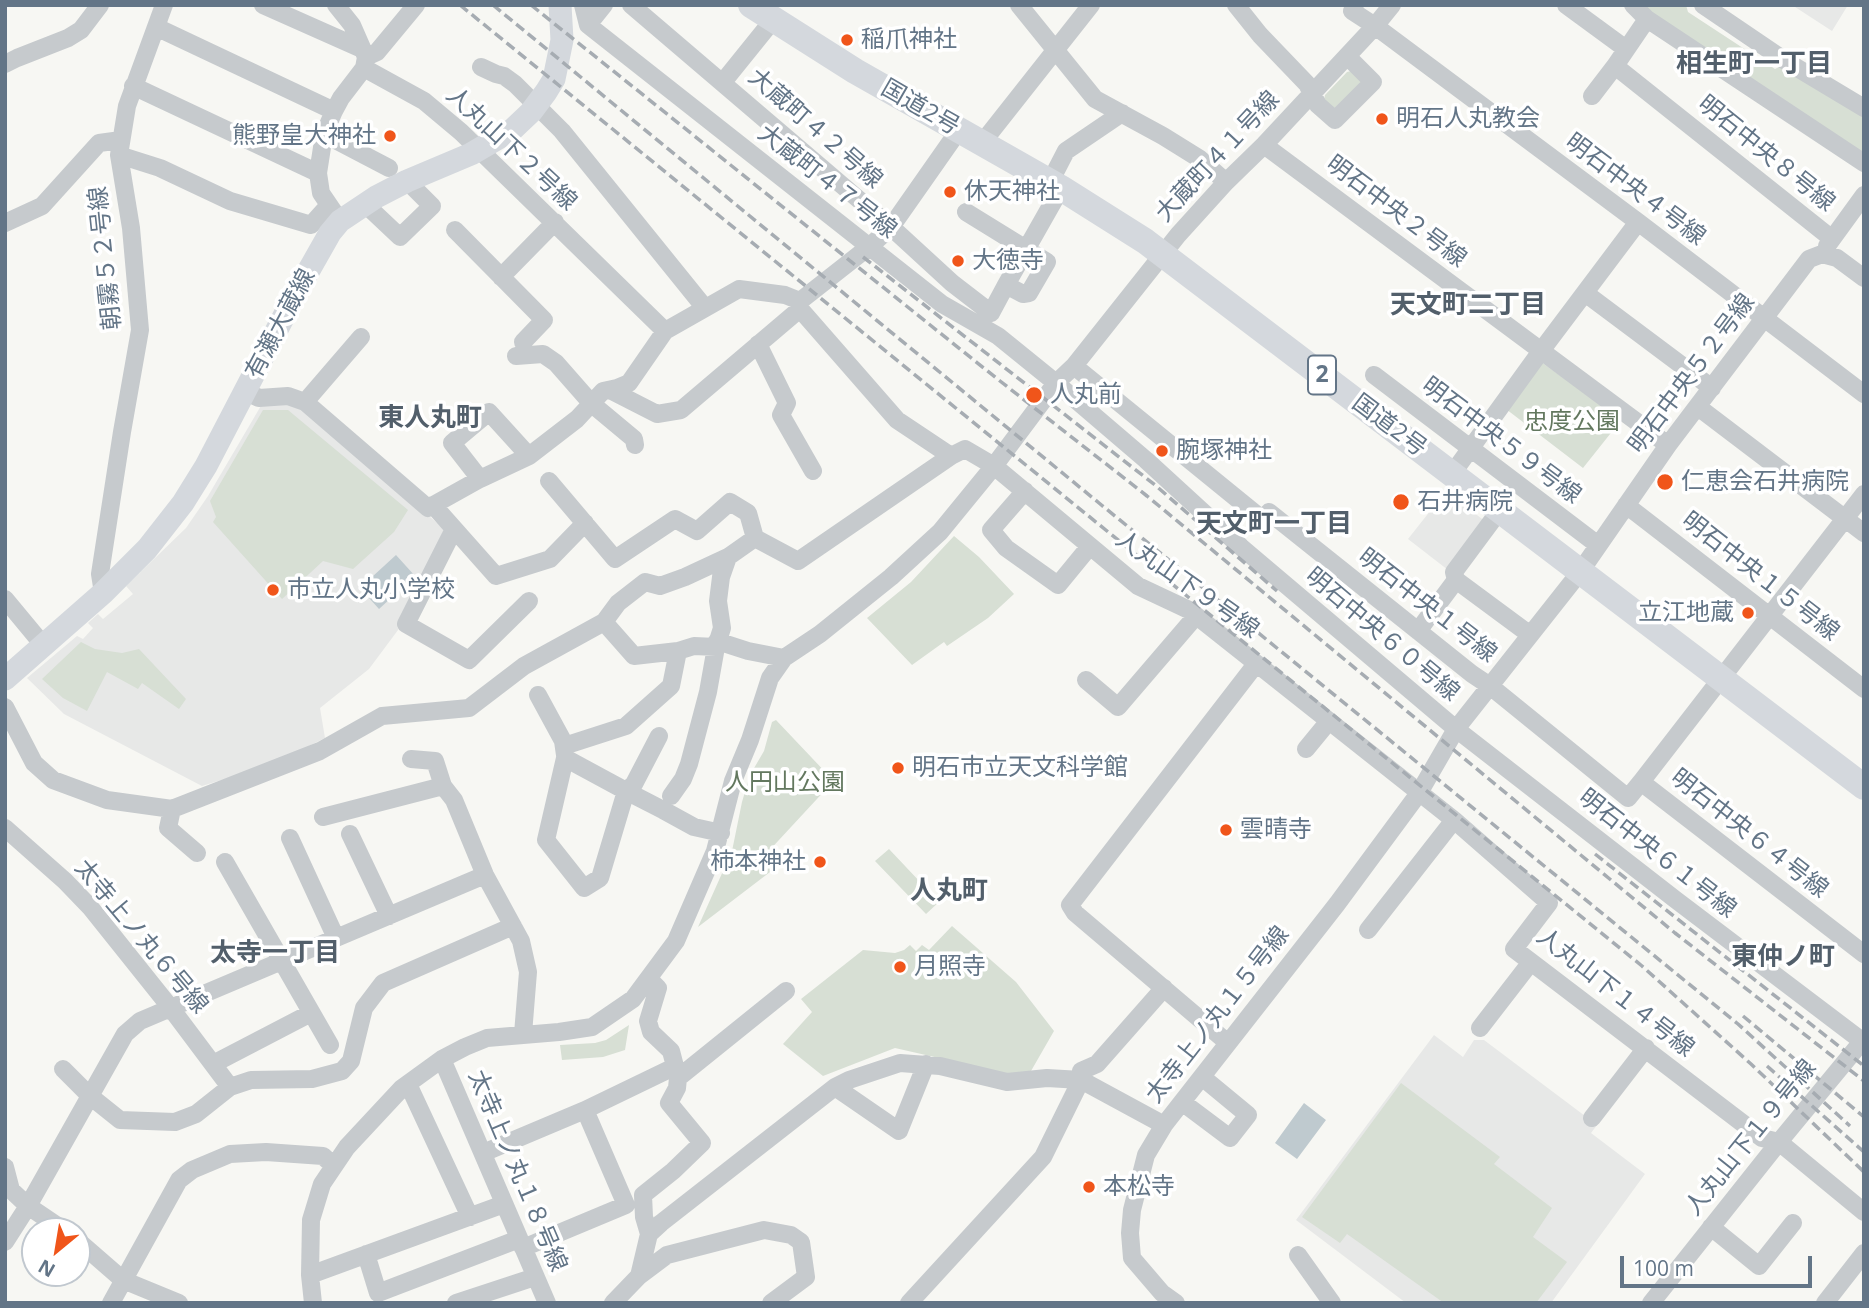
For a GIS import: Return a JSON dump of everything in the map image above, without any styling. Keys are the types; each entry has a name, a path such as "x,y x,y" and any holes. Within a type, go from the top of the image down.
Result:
{"highway":[{"name":"国道2号","path":"762,12 855,71 1056,185 1134,234 1864,787"}],"main road":[{"name":"有瀬大蔵線","path":"5,679 103,593 147,549 184,503 330,233 334,213 365,204 407,181 471,155 512,130 531,112 554,79 562,40 560,5"}],"street":[{"path":"5,64 81,30 100,5"},
{"name":"朝霧５２号線","path":"103,593 100,574 140,330 131,228 120,147 133,86 164,5"},
{"name":"人丸山下２号線","path":"262,5 364,58 424,101 461,132 665,331"},
{"path":"336,5 352,25 364,58"},
{"path":"5,223 42,206 99,143 120,147 230,201 311,225 334,213 321,193 318,173 324,134 364,58 377,52 416,5"},
{"path":"583,5 587,25"},
{"path":"587,25 604,5"},
{"name":"大蔵町４２号線","path":"631,5 891,227 952,283 991,313 1006,285"},
{"path":"1019,5 1096,99 1163,136 1199,159 1226,182"},
{"path":"610,390 657,414 681,410 891,227 971,136 1056,49 1091,5"},
{"path":"1236,5 1260,35 1307,84 1311,94"},
{"name":"明石中央４号線","path":"1355,5 1352,11 1638,222 1864,394"},
{"name":"大蔵町４１号線","path":"784,658 820,634 907,563 940,532 1056,383 1074,366 1161,255 1392,5"},
{"path":"1566,5 1626,49"},
{"path":"1633,5 1647,19 1864,163"},
{"path":"1703,5 1784,60 1864,108"},
{"path":"723,82 762,12"},
{"path":"1592,96 1647,19"},
{"name":"大蔵町４７号線","path":"587,25 943,304 998,336 1056,383"},
{"path":"156,26 334,111"},
{"name":"大蔵町４１号線","path":"1311,94 1318,105 1335,120 1373,82 1347,56"},
{"name":"明石中央８号線","path":"1615,66 1826,246"},
{"path":"481,67 504,76 515,84 562,131 705,308"},
{"path":"133,86 318,173"},
{"path":"966,212 1026,250 1047,262 1029,293 1023,294 1006,285 1026,250 1056,185 1066,152 1122,114"},
{"path":"324,134 389,167"},
{"name":"明石中央２号線","path":"1264,145 1668,445"},
{"path":"365,204 400,237 432,206 407,181"},
{"name":"明石中央５２号線","path":"1580,572 1668,445 1809,258 1826,246 1864,195"},
{"path":"502,277 555,222"},
{"path":"1452,474 1638,222"},
{"path":"455,230 544,320 519,349 543,354 556,363 592,404 634,439 635,445"},
{"path":"1826,246 1864,278"},
{"path":"246,392 260,398 288,396 305,402 428,508 529,456 577,419 603,391 629,383 665,331 739,289 785,295 800,305 897,420 951,456 798,561 755,538 748,513 730,502 697,531 676,519 615,559 549,481"},
{"path":"1585,293 1712,388"},
{"path":"305,402 360,337"},
{"path":"758,344 787,404 780,415 813,471"},
{"name":"明石中央１号線","path":"1074,366 1489,686 1628,798 1641,782"},
{"name":"明石中央５９号線","path":"1374,376 1598,545"},
{"name":"明石中央６０号線","path":"1056,383 1241,547 1456,729"},
{"path":"1698,407 1864,533"},
{"path":"480,479 452,443 489,412 529,456"},
{"name":"人丸山下９号線","path":"951,456 965,449 994,466 1138,586 1189,610 1419,793"},
{"path":"1025,491 990,530 1006,548 1058,585 1090,546"},
{"name":"明石中央６４号線","path":"1864,494 1641,782 1864,954"},
{"path":"433,505 496,576 550,559 585,523"},
{"name":"明石中央１５号線","path":"1626,505 1864,689"},
{"path":"1500,510 1454,572 1456,580 1529,634"},
{"path":"454,529 407,624 469,660 529,601"},
{"path":"5,707 34,763 53,780 107,800 172,808 320,751 382,716 469,708 524,666 604,622 618,603 645,582 660,586 685,577 728,557 755,538"},
{"path":"671,796 689,764 708,692 722,628 718,601 721,578 728,557"},
{"name":"太寺上ノ丸１５号線","path":"649,1234 835,1087 900,1063 926,1064 1007,1082 1081,1076 1164,1125 1419,793 1456,729 1580,572"},
{"path":"1418,631 1456,580"},
{"path":"5,599 44,646"},
{"path":"1086,680 1118,707 1196,616"},
{"path":"313,1303 310,1275 311,1220 322,1184 347,1147 402,1088 442,1059 465,1047 487,1038 592,1027 633,999 676,941 715,851 733,780 750,740 770,678 784,658 717,644 634,656 604,622"},
{"path":"564,752 626,726 671,686 678,650"},
{"path":"1228,1043 1075,913 1070,905 1256,664"},
{"path":"538,695 563,741 564,752 546,840 584,888 600,878 626,791 634,784 659,736"},
{"path":"1306,749 1329,721"},
{"name":"明石中央６１号線","path":"1456,729 1676,900 1863,1040"},
{"path":"564,752 626,791 694,827 721,833"},
{"path":"411,759 435,761 443,786 454,800 485,874 521,941 528,972 523,1034"},
{"path":"323,817 443,786"},
{"name":"人丸山下１４号線","path":"1419,793 1549,903 1514,949 1762,1138 1779,1142 1864,1212"},
{"path":"172,808 168,828 197,853"},
{"path":"1368,930 1454,820"},
{"name":"太寺上ノ丸６号線","path":"5,828 65,881 90,908 230,1087"},
{"path":"350,834 389,916"},
{"path":"290,838 336,938"},
{"path":"225,862 330,1045"},
{"path":"5,1242 125,1034 140,1021 485,874"},
{"path":"63,1069 120,1121 175,1122 196,1114 230,1087 251,1080 312,1079 342,1071 351,1061 363,1008 383,983 513,926"},
{"path":"1480,1028 1531,962"},
{"path":"639,1276 649,1234 644,1217 643,1195 702,1143 669,1102 677,1088 676,1072 671,1051 651,1032 648,1021 658,988 649,979"},
{"path":"909,1303 1042,1157 1081,1076 1097,1064 1164,988"},
{"path":"482,1153 676,1072 786,991"},
{"path":"213,1064 311,1013"},
{"name":"人丸山下１９号線","path":"1651,1303 1863,1040"},
{"path":"1592,1118 1646,1048"},
{"name":"太寺上ノ丸１８号線","path":"442,1059 547,1303"},
{"path":"835,1087 899,1131 926,1064"},
{"path":"1182,1102 1230,1138 1248,1115 1202,1077"},
{"path":"408,1084 470,1217"},
{"path":"366,1254 378,1293 626,1205 585,1110"},
{"path":"1164,1125 1146,1154 1132,1210 1130,1233 1132,1258 1165,1299"},
{"path":"111,1303 179,1180 192,1170 230,1154 266,1152 323,1156 334,1166"},
{"path":"5,1167 10,1190 44,1217"},
{"path":"310,1275 504,1204"},
{"path":"1710,1227 1759,1266 1793,1223"},
{"path":"613,1303 639,1276 667,1255 764,1230 791,1235 801,1242 806,1277 771,1303"},
{"path":"91,1252 122,1280 180,1303"},
{"path":"1825,1303 1864,1253"},
{"path":"1298,1255 1332,1303"},
{"path":"456,1303 535,1276"}],"shaded area":[{"path":"1792,5 1848,5 1832,31"},
{"name":"市立人丸小学校","path":"262,404 300,405 444,529 401,626 369,669 320,708 325,738 273,764 202,786 64,714 27,678 77,636 83,639 93,628 88,623 98,614 103,619 133,594 126,586 186,528"},
{"path":"1446,491 1486,522 1448,570 1408,539"},
{"path":"396,555 415,576 379,609 360,588"},
{"path":"1434,1035 1463,1057 1474,1040 1484,1040 1597,1125 1591,1133 1645,1174 1551,1303 1406,1303 1296,1220"},
{"path":"1304,1103 1326,1120 1297,1159 1275,1143"}],"green space":[{"path":"1640,5 1686,5 1688,12 1775,69 1781,66 1864,115 1864,159"},
{"path":"1351,71 1361,80 1361,84 1334,109 1324,100 1325,95"},
{"name":"忠度公園","path":"1541,362 1622,419 1583,468 1502,406"},
{"path":"263,410 288,410 408,510 394,532 353,569 323,561 282,599 213,522 216,517 210,501"},
{"path":"954,536 979,557 1014,594 988,618 947,646 944,642 912,665 867,618 911,582"},
{"path":"81,642 95,649 122,653 139,649 186,699 179,709 142,683 138,689 107,672 87,711 63,698 42,679"},
{"name":"人円山公園","path":"776,720 830,777 829,786 766,854 770,872 698,927 732,851 750,775 764,751 772,722"},
{"path":"889,849 939,902 926,914 875,861"},
{"name":"月照寺","path":"952,926 1016,982 1054,1031 1031,1071 1003,1076 895,1048 823,1076 783,1044 812,1012 801,999 863,950 895,953 910,945 916,951 922,945 929,950"},
{"path":"629,1025 625,1050 603,1057 562,1060 560,1045 606,1040"},
{"path":"1401,1083 1500,1157 1494,1164 1552,1208 1533,1237 1567,1262 1536,1303 1444,1303 1347,1234 1340,1243 1302,1217"}],"railway":[{"path":"460,5 1642,966 1751,1064 1864,1172"},
{"path":"493,5 1738,1024 1850,1126"},
{"path":"531,5 1147,496 1675,933 1864,1081"},
{"path":"863,257 1155,485 1277,591"},
{"path":"1595,854 1864,1066"},
{"path":"1743,1016 1864,1117"},
{"path":"1767,1066 1864,1152"}],"place":[{"name":"稲爪神社","path":"847,40"},
{"name":"明石人丸教会","path":"1382,119"},
{"name":"熊野皇大神社","path":"390,136"},
{"name":"休天神社","path":"950,192"},
{"name":"大徳寺","path":"958,261"},
{"name":"人丸前","path":"1034,395"},
{"name":"腕塚神社","path":"1162,451"},
{"name":"仁恵会石井病院","path":"1665,482"},
{"name":"石井病院","path":"1401,502"},
{"name":"市立人丸小学校","path":"273,590"},
{"name":"立江地蔵","path":"1748,613"},
{"name":"明石市立天文科学館","path":"898,768"},
{"name":"雲晴寺","path":"1226,830"},
{"name":"柿本神社","path":"820,862"},
{"name":"月照寺","path":"900,967"},
{"name":"本松寺","path":"1089,1187"}],"district":[{"name":"相生町一丁目","path":"1754,65"},
{"name":"天文町二丁目","path":"1468,306"},
{"name":"東人丸町","path":"430,419"},
{"name":"天文町一丁目","path":"1274,525"},
{"name":"人丸町","path":"949,892"},
{"name":"太寺一丁目","path":"275,954"},
{"name":"東仲ノ町","path":"1783,958"}]}
